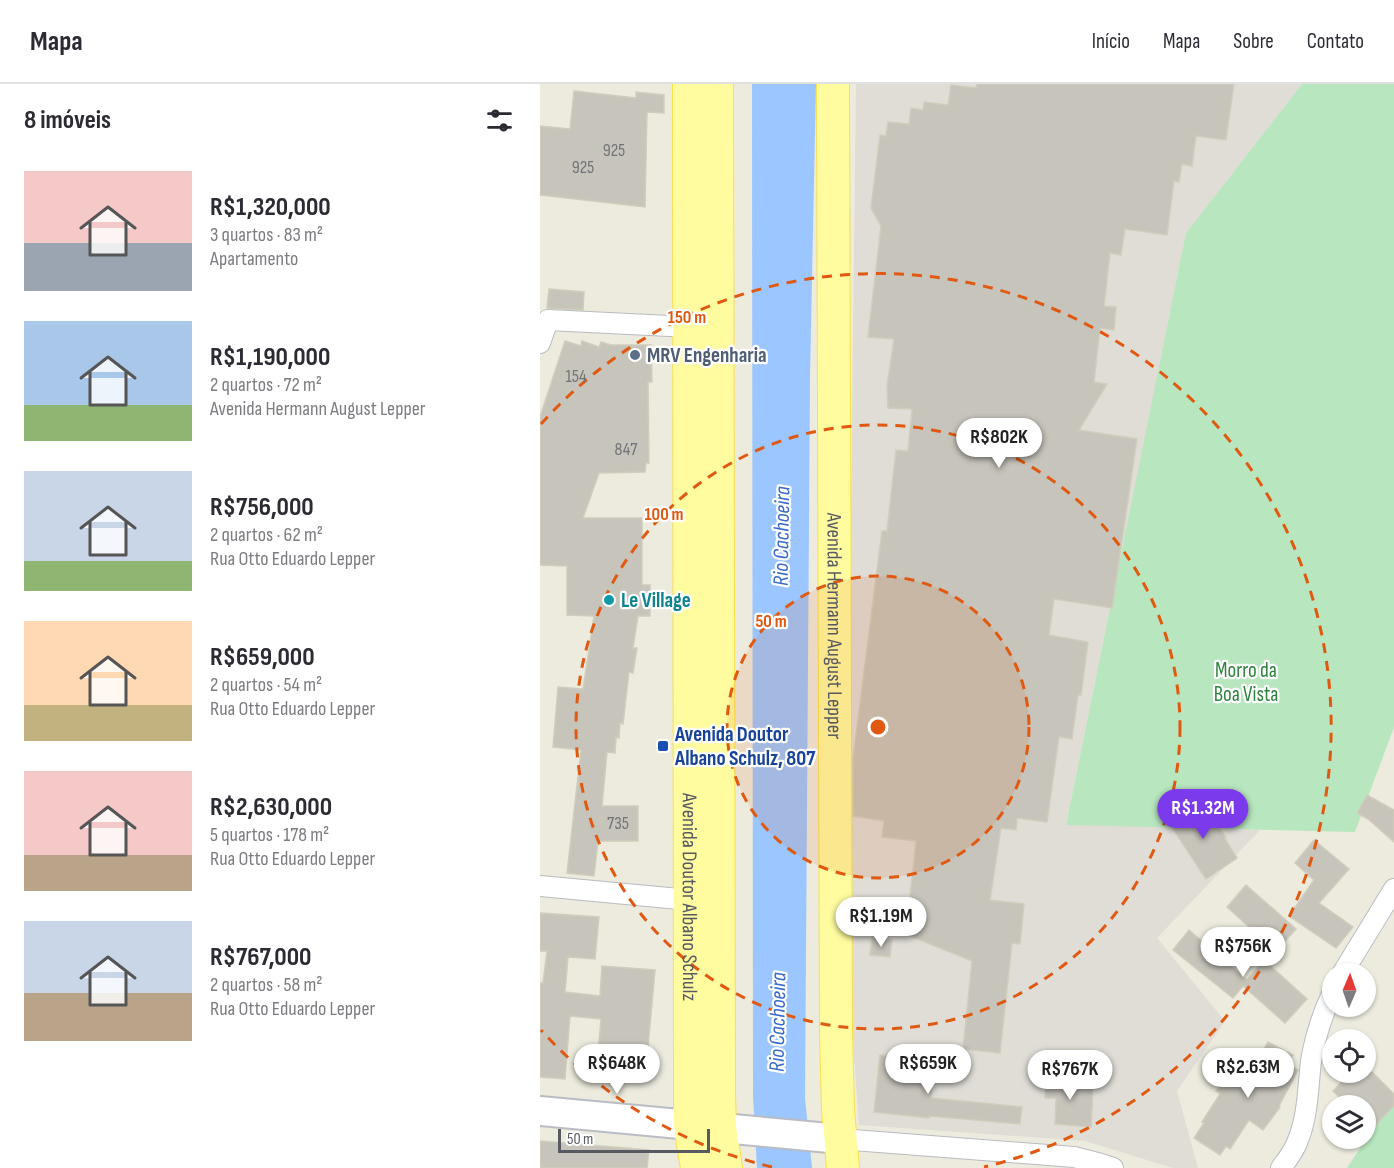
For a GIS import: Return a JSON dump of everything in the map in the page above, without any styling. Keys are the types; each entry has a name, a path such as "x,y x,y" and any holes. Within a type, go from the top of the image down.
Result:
{"main road":[{"name":"Avenida Doutor Albano Schulz","path":"689,84 690,900 715,1127 726,1168"},
{"name":"Avenida Doutor Albano Schulz","path":"697,1168 715,1127 717,84"},
{"name":"Avenida Hermann August Lepper","path":"833,84 836,1034 833,1148"},
{"path":"540,1111 715,1127 833,1148"}],"street":[{"path":"540,343 548,320 690,327"},
{"path":"540,886 690,900"},
{"path":"1349,963 1394,889"},
{"path":"1281,1168 1298,1141 1304,1120 1314,1049 1322,1017"},
{"path":"833,1148 1074,1157 1113,1168"}],"shaded area":[{"path":"856,84 1302,84 1186,233 1066,824 1260,830 1157,938 1225,1021 1177,1091 1198,1168 1173,1168 1085,1141 859,1125 846,947"}],"green space":[{"name":"Morro da Boa Vista","path":"1302,84 1394,84 1394,727 1355,832 1066,825 1186,233"},
{"path":"1394,1097 1394,1168 1347,1168 1360,1149 1376,1149 1376,1124"}],"water":[{"name":"Rio Cachoeira","path":"752,84 816,84 810,377 805,1098 812,1168 757,1168 753,1096"}],"building":[{"path":"977,84 1234,84 1226,140 1196,136 1192,166 1182,164 1179,182 1174,181 1167,235 1125,229 1121,255 1110,253 1104,306 1116,307 1114,330 1100,328 1094,382 1107,384 1079,430 1137,439 1112,608 1054,599 1049,635 1088,642 1072,739 1059,737 1047,822 1017,818 1016,830 1001,828 990,900 1024,904 1020,944 1012,943 1000,1053 963,1049 972,961 893,929 903,903 909,905 916,841 882,837 884,821 853,816 853,758 882,531 887,531 896,450 908,451 912,409 888,408 887,386 894,339 868,337 881,226 871,208 880,135 886,136 888,122 909,124 911,108 923,110 924,102 948,105 951,85 976,88"},
{"path":"574,91 636,98 636,92 664,95 664,113 647,112 645,207 540,195 540,126 570,129"},
{"path":"549,289 584,292 583,310 547,308"},
{"path":"565,341 581,346 582,341 599,347 601,342 611,345 651,345 652,382 648,382 649,463 646,463 645,472 599,473 583,518 642,518 642,585 650,585 650,616 638,616 633,648 637,648 633,673 629,672 623,724 620,723 619,738 616,737 615,753 607,752 602,806 638,806 638,841 598,841 594,876 567,873 581,750 553,747 558,687 583,689 594,616 567,615 567,566 540,565 540,417"},
{"path":"1367,795 1394,810 1394,842 1368,819 1357,813"},
{"path":"1202,801 1237,858 1206,879 1169,823"},
{"path":"1314,840 1349,869 1319,903 1353,927 1336,948 1289,916 1314,880 1295,863"},
{"path":"1246,885 1296,929 1276,951 1227,907"},
{"path":"540,913 599,917 595,959 568,957 565,992 600,996 602,966 655,970 645,1081 596,1077 601,1019 570,1016 565,1079 540,1077 540,983 543,983 547,951 540,951"},
{"path":"1189,930 1247,980 1264,960 1307,999 1285,1023 1243,986 1233,998 1173,950"},
{"path":"872,938 892,940 890,957 870,955"},
{"path":"1268,1042 1293,1055 1288,1064 1298,1070 1280,1107 1263,1130 1249,1120 1230,1149 1226,1146 1220,1155 1194,1138 1220,1094 1216,1091 1228,1074 1242,1085 1259,1052 1262,1053"},
{"path":"880,1055 935,1060 931,1098 1022,1107 1020,1124 874,1112"},
{"path":"1046,1074 1075,1076 1074,1087 1093,1088 1091,1127 1055,1124 1056,1098 1045,1098"},
{"path":"1376,1076 1394,1094 1394,1106 1376,1125 1376,1095 1337,1095 1333,1091 1341,1083 1376,1083"},
{"path":"540,1141 649,1150 647,1168 540,1168"}],"place":[{"name":"MRV Engenharia","path":"635,355"},
{"name":"Le Village","path":"609,600"},
{"name":"Avenida Doutor Albano Schulz, 807","path":"663,746"}]}
